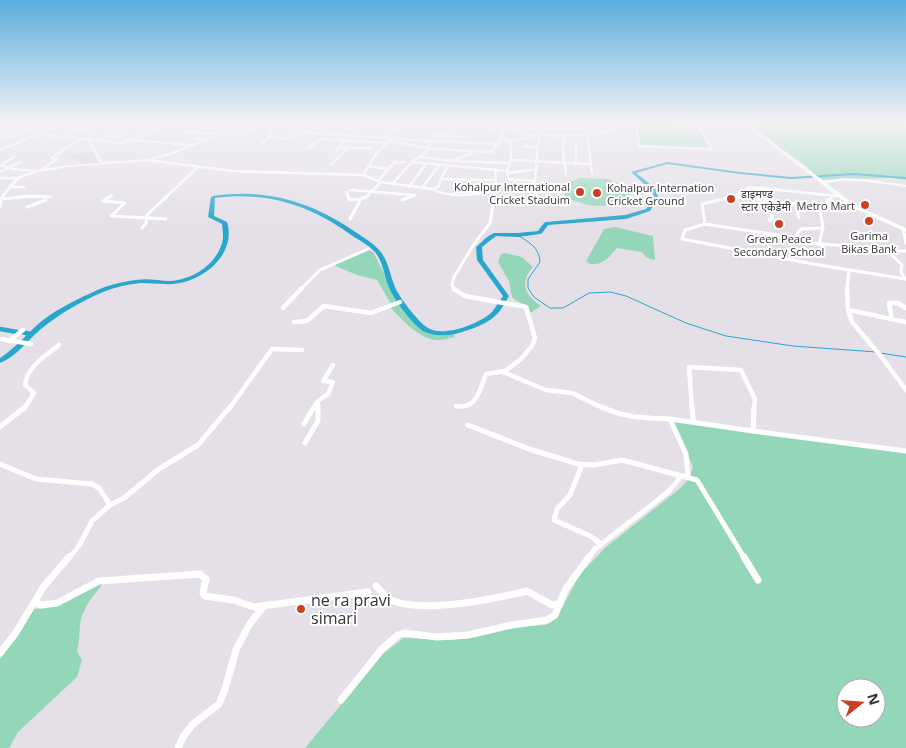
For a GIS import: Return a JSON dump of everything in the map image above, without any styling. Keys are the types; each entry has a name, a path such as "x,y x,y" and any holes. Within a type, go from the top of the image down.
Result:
{"highway":[{"path":"790,158 838,196 860,210 904,230"}],"street":[{"path":"1,165 13,158"},
{"path":"1,165 13,169 39,171 57,160 51,158"},
{"path":"97,158 102,163"},
{"path":"146,160 154,158"},
{"path":"331,165 338,158"},
{"path":"363,175 373,158"},
{"path":"392,184 418,158"},
{"path":"427,158 454,161 591,164"},
{"path":"454,161 461,158"},
{"path":"510,158 507,172 508,179 534,182"},
{"path":"537,200 534,182 538,158"},
{"path":"564,158 566,174"},
{"path":"576,158 576,164"},
{"path":"590,158 592,173"},
{"path":"0,178 18,178 39,171 102,163 146,160 177,162 197,168 233,171 363,175 392,184 432,189 438,187 449,166"},
{"path":"0,172 20,162"},
{"path":"412,162 495,169 507,172 536,169"},
{"path":"350,219 362,200 369,196 389,169 398,163"},
{"path":"409,187 426,164"},
{"path":"422,188 439,165"},
{"path":"368,166 389,169"},
{"path":"142,228 148,215 197,168"},
{"path":"495,169 496,180 493,190 474,192 495,192"},
{"path":"0,207 1,200 18,178"},
{"path":"442,179 496,180"},
{"path":"822,182 850,179 906,186"},
{"path":"12,187 24,188"},
{"path":"735,197 749,187 838,196"},
{"path":"432,189 438,193 447,194 495,192"},
{"path":"362,200 349,200 349,191 414,195 402,200"},
{"path":"456,406 467,407 472,404 476,400 486,374 505,371 532,346 535,338 526,307 511,302 466,297 455,291 452,287 454,278 470,248 490,223 489,218 495,192"},
{"path":"112,195 103,201 125,202 111,216 166,219"},
{"path":"1,200 30,196 52,197 27,207"},
{"path":"705,224 702,204 735,197 830,206 827,200 831,199 832,196"},
{"path":"765,200 773,219 769,219 770,221"},
{"path":"795,203 799,218"},
{"path":"819,245 823,228 820,206"},
{"path":"905,279 682,239 685,230 705,224 732,230 798,237 807,243 819,245 849,246 858,254 906,251"},
{"path":"798,237 797,234 801,229 823,228"},
{"path":"904,230 906,244"},
{"path":"283,308 320,270 368,250"},
{"path":"889,252 902,265 901,272 905,279"},
{"path":"849,270 846,288 849,314 854,326 882,357 906,390"},
{"path":"294,322 307,321 324,306 371,313 400,302"},
{"path":"892,319 890,302 898,303 906,308"},
{"path":"849,310 906,322"},
{"path":"8,341 23,330"},
{"path":"0,339 31,344"},
{"path":"0,427 24,408 33,397 34,393 25,385 26,378 35,366 59,345"},
{"path":"0,653 44,586 79,546 92,521 110,505 124,498 159,469 198,445 236,400 272,349 302,350"},
{"path":"304,424 318,402 328,394 333,382 323,381 333,365"},
{"path":"693,421 689,367 737,369 740,370 755,399 753,431"},
{"path":"502,371 546,390 572,393 614,413 631,417 693,421 722,427 906,451"},
{"path":"305,443 318,421 318,402"},
{"path":"670,419 682,444 690,468 688,476"},
{"path":"468,426 529,449 582,465 622,460 688,476 697,480 758,580"},
{"path":"0,464 36,480 92,484 99,488 110,505"},
{"path":"582,465 570,495 566,502 557,509 554,520 590,536 601,544"},
{"path":"341,700 382,650 398,635 406,633 437,637 468,635 512,625 547,620 555,615 565,590 594,550 677,484 678,475"},
{"path":"35,602 42,605 57,603 99,581 200,574 206,578 204,596 233,600 254,608 299,600 368,592"},
{"path":"376,586 392,601 428,606 497,598 524,591 531,592 552,605 560,604"},
{"path":"178,748 188,728 217,707 226,693 231,661 250,622 257,612 265,606"}],"shaded area":[{"path":"71,158 96,158 98,163 85,164"}],"green space":[{"path":"795,158 906,158 906,180 890,178 819,180 805,165"},
{"name":"Kohalpur Internation Cricket Ground","path":"580,178 608,179 632,190 628,200 603,206 588,205 565,197 563,185"},
{"path":"615,227 653,236 655,260 647,258 642,252 617,248 602,262 590,264 586,261 604,229"},
{"path":"368,250 373,252 399,302 391,304 377,280 357,275 333,265"},
{"path":"505,253 522,257 533,267 526,278 526,288 531,298 541,306 530,313 528,306 512,297 509,281 498,262 501,254"},
{"path":"399,303 429,331 438,334 453,333 455,337 432,340 419,333 405,323 389,306"},
{"path":"673,421 906,453 906,748 305,748 383,654 403,638 454,640 485,635 512,627 546,625 557,617 580,574 606,547 678,490 689,479 693,467"},
{"path":"104,582 89,601 81,618 77,651 82,660 77,677 18,732 9,748 0,748 0,659 34,609 47,608"}],"waterway":[{"path":"0,361 12,353 48,320 94,293 116,285 138,281 175,282 186,280 206,270 214,263 225,245 225,223 211,217 213,197 232,194 272,197 291,202 328,217 378,251 394,292 404,306 426,330 433,333 442,333 461,330 487,319 495,312 506,296 480,260 479,247 493,236 540,232 546,224 626,217 648,210 656,197 654,190 633,172 667,163 791,178 854,174 906,178"},
{"path":"517,235 533,245 538,252 540,262 528,279 528,288 534,297 550,308 563,308 589,293 610,292 626,296 686,323 726,336 793,346 876,352"},
{"path":"0,329 17,332"},
{"path":"22,332 30,334"},
{"path":"880,353 906,357"}],"place":[{"name":"Kohalpur International Cricket Staduim","path":"580,192"},
{"name":"Kohalpur Internation Cricket Ground","path":"597,193"},
{"name":"डाइमण्ड स्टार एकेडेमी","path":"731,199"},
{"name":"Metro Mart","path":"865,205"},
{"name":"Garima Bikas Bank","path":"869,221"},
{"name":"Green Peace Secondary School","path":"779,224"},
{"name":"ne ra pravi simari","path":"301,609"}]}
